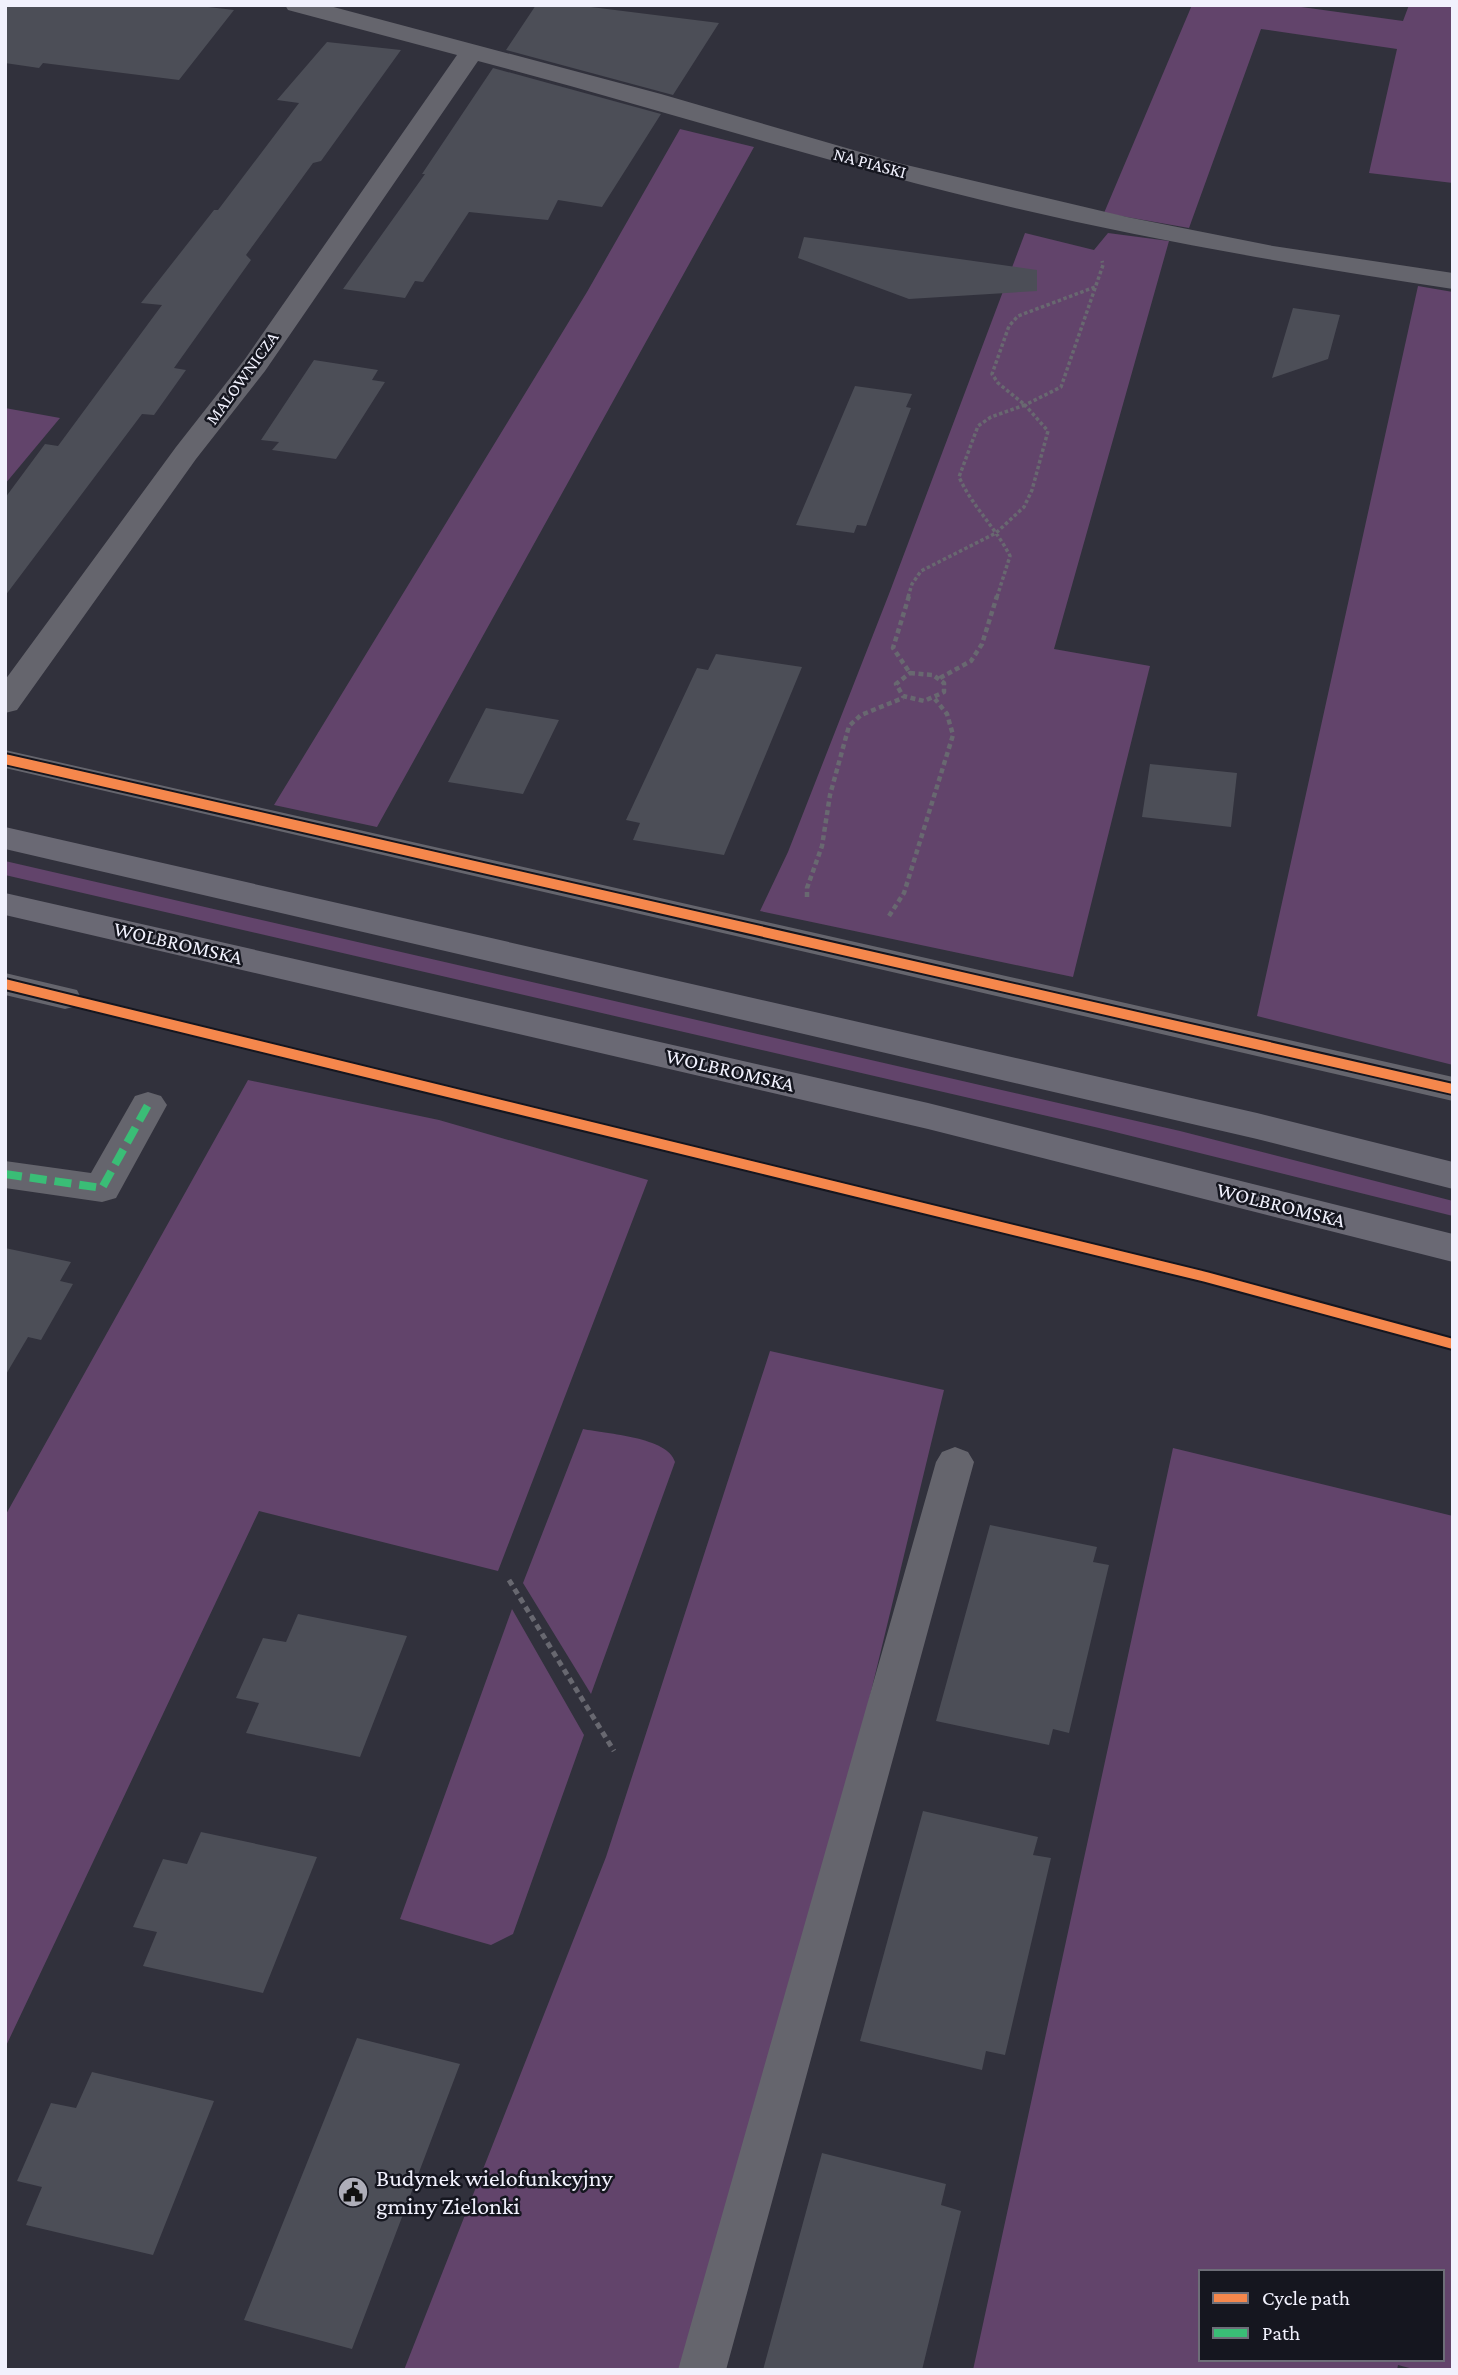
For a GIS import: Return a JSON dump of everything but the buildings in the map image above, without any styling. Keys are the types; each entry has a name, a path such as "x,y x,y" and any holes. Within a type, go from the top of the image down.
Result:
{"main road":[{"path":"5,838 1257,1126 1453,1176"},
{"name":"WOLBROMSKA","path":"5,904 928,1116 1453,1248"}],"street":[{"name":"NA PIASKI","path":"297,5 473,50 928,178 1127,225 1259,251 1453,281"},
{"name":"MALOWNICZA","path":"5,703 178,464 255,365 473,50"},
{"path":"5,1174 102,1188 148,1105"}],"lane":[{"path":"5,759 1253,1041 1453,1089"},
{"path":"5,984 65,998"},
{"path":"702,2370 956,1462"}],"path":[{"path":"940,678 971,661 982,644 1010,556 964,491 959,477 978,426 991,417 1025,405 1061,387 1103,265 1101,258"},
{"path":"910,673 893,648 912,584 921,571 996,533 1024,508 1048,439 1048,430 1025,405 998,383 992,374 1009,326 1018,316 1095,287"},
{"path":"910,673 926,673 940,678 944,682 944,692 935,699 918,702 898,693 896,684 910,673"},
{"path":"809,906 807,888 820,856 832,784 849,726 862,715 904,698"},
{"path":"881,921 896,908 904,893 953,735 947,714 935,699"},
{"path":"509,1580 614,1751"}],"shaded area":[{"path":"1192,5 1287,5 1403,21 1409,5 1453,5 1453,183 1369,173 1397,49 1261,29 1189,228 1104,213"},
{"path":"680,129 754,147 377,827 274,805 587,292"},
{"path":"1025,233 1094,250 1108,233 1169,241 1054,649 1150,666 1073,977 760,911 788,852 889,594"},
{"path":"1418,286 1453,292 1453,1065 1257,1016"},
{"path":"5,408 60,418 5,484"},
{"path":"5,861 1180,1131 1453,1201 1453,1216 1099,1128 5,875"},
{"path":"248,1080 439,1120 648,1180 498,1571 259,1511 5,2048 5,1516"},
{"path":"770,1351 944,1390 816,1919 691,2370 404,2370 606,1857"},
{"path":"583,1429 649,1442 661,1447 675,1462 591,1694 523,1583"},
{"path":"1173,1448 1453,1516 1453,2370 1417,2370 1398,2365 1397,2370 973,2370"},
{"path":"512,1609 584,1735 513,1934 491,1945 400,1919"}],"marked path":[{"path":"5,1174 102,1188 148,1105"}],"cycle path":[{"path":"5,759 1453,1089"},
{"path":"5,984 1206,1277 1453,1344"}],"place":[{"name":"Budynek wielofunkcyjny gminy Zielonki","path":"353,2192"}]}
